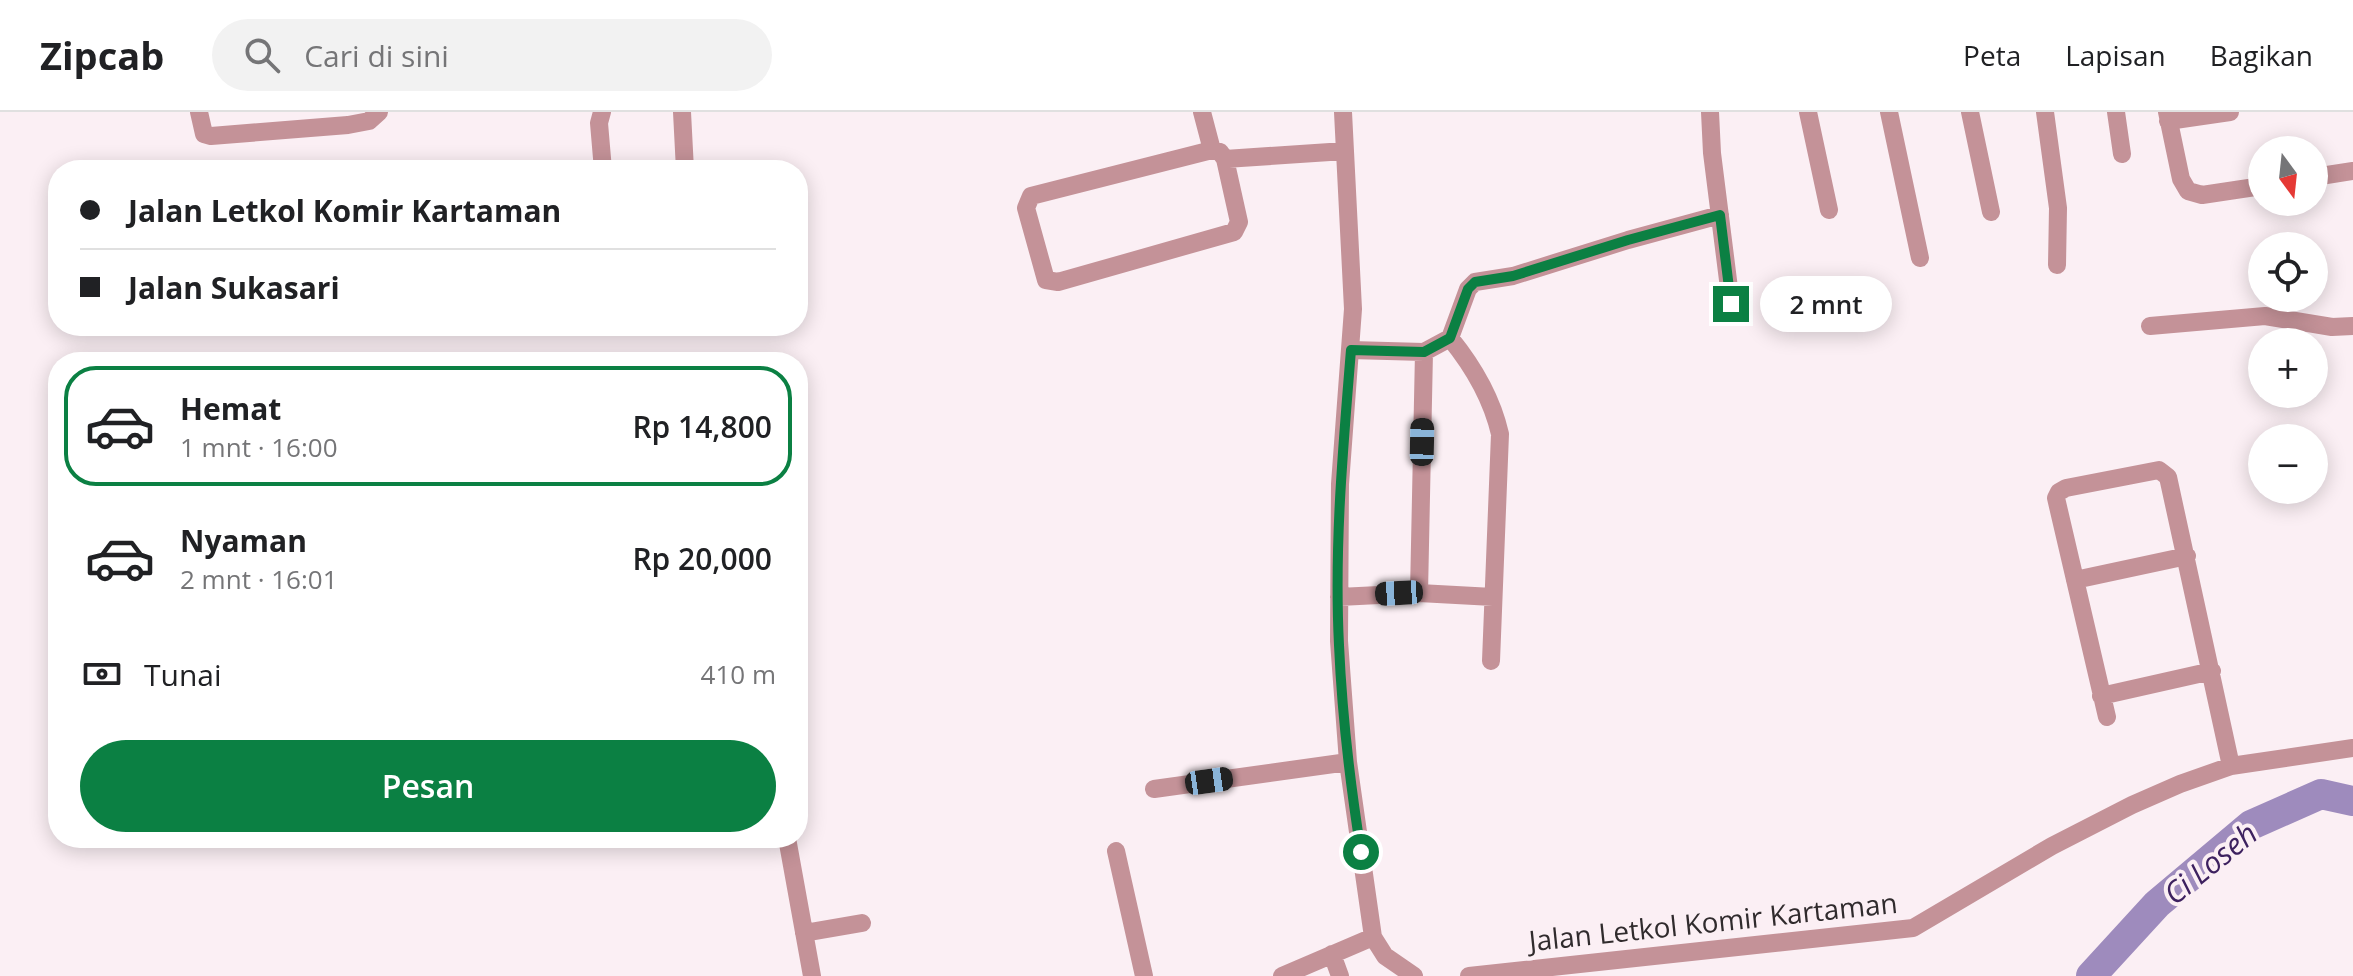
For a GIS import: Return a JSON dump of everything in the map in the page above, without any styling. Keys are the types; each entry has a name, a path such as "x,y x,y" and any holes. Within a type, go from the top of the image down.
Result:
{"street":[{"path":"199,112 201,129 211,136 287,121 369,121 379,112"},
{"path":"682,112 684,160"},
{"path":"1202,112 1219,154 1239,222 1234,232 1062,282 1046,280 1026,208 1029,198 1042,192 1219,154 1345,151"},
{"path":"1343,112 1353,295 1340,484 1339,641 1348,762 1373,937 1385,956 1414,976"},
{"path":"1710,112 1712,153 1731,304"},
{"path":"1808,112 1829,210"},
{"path":"1889,112 1920,258"},
{"path":"1970,112 1991,212"},
{"path":"2045,112 2058,208 2057,265"},
{"path":"2116,112 2122,154"},
{"path":"2230,112 2168,116 2181,179 2191,193 2202,195 2248,188"},
{"path":"598,116 602,160"},
{"path":"2328,175 2353,171"},
{"path":"1351,350 1424,352 1450,338 1468,289 1475,282 1513,276 1720,215"},
{"path":"2150,326 2265,316 2332,327 2353,326"},
{"path":"1450,338 1480,383 1500,434 1491,661"},
{"path":"1419,593 1424,352"},
{"path":"2107,717 2056,503 2059,492 2069,488 2158,470 2168,477 2231,766"},
{"path":"2075,580 2187,556"},
{"path":"1339,597 1419,593 1493,597"},
{"path":"2101,696 2212,671"},
{"name":"Jalan Letkol Komir Kartaman","path":"1469,976 1913,928 2052,846 2132,805 2231,766 2353,748"},
{"path":"1154,789 1348,762"},
{"path":"789,848 812,976"},
{"path":"1116,851 1144,976"},
{"path":"804,933 862,923"},
{"path":"1282,976 1373,937"},
{"path":"1332,954 1340,976"}],"waterway":[{"name":"Ci Loseh","path":"2091,976 2157,904 2251,825 2321,794 2353,801"}],"route":[{"path":"1361,852 1347,748 1339,641 1340,484 1351,350 1424,352 1450,338 1468,289 1475,282 1513,276 1720,215 1731,304"}]}
